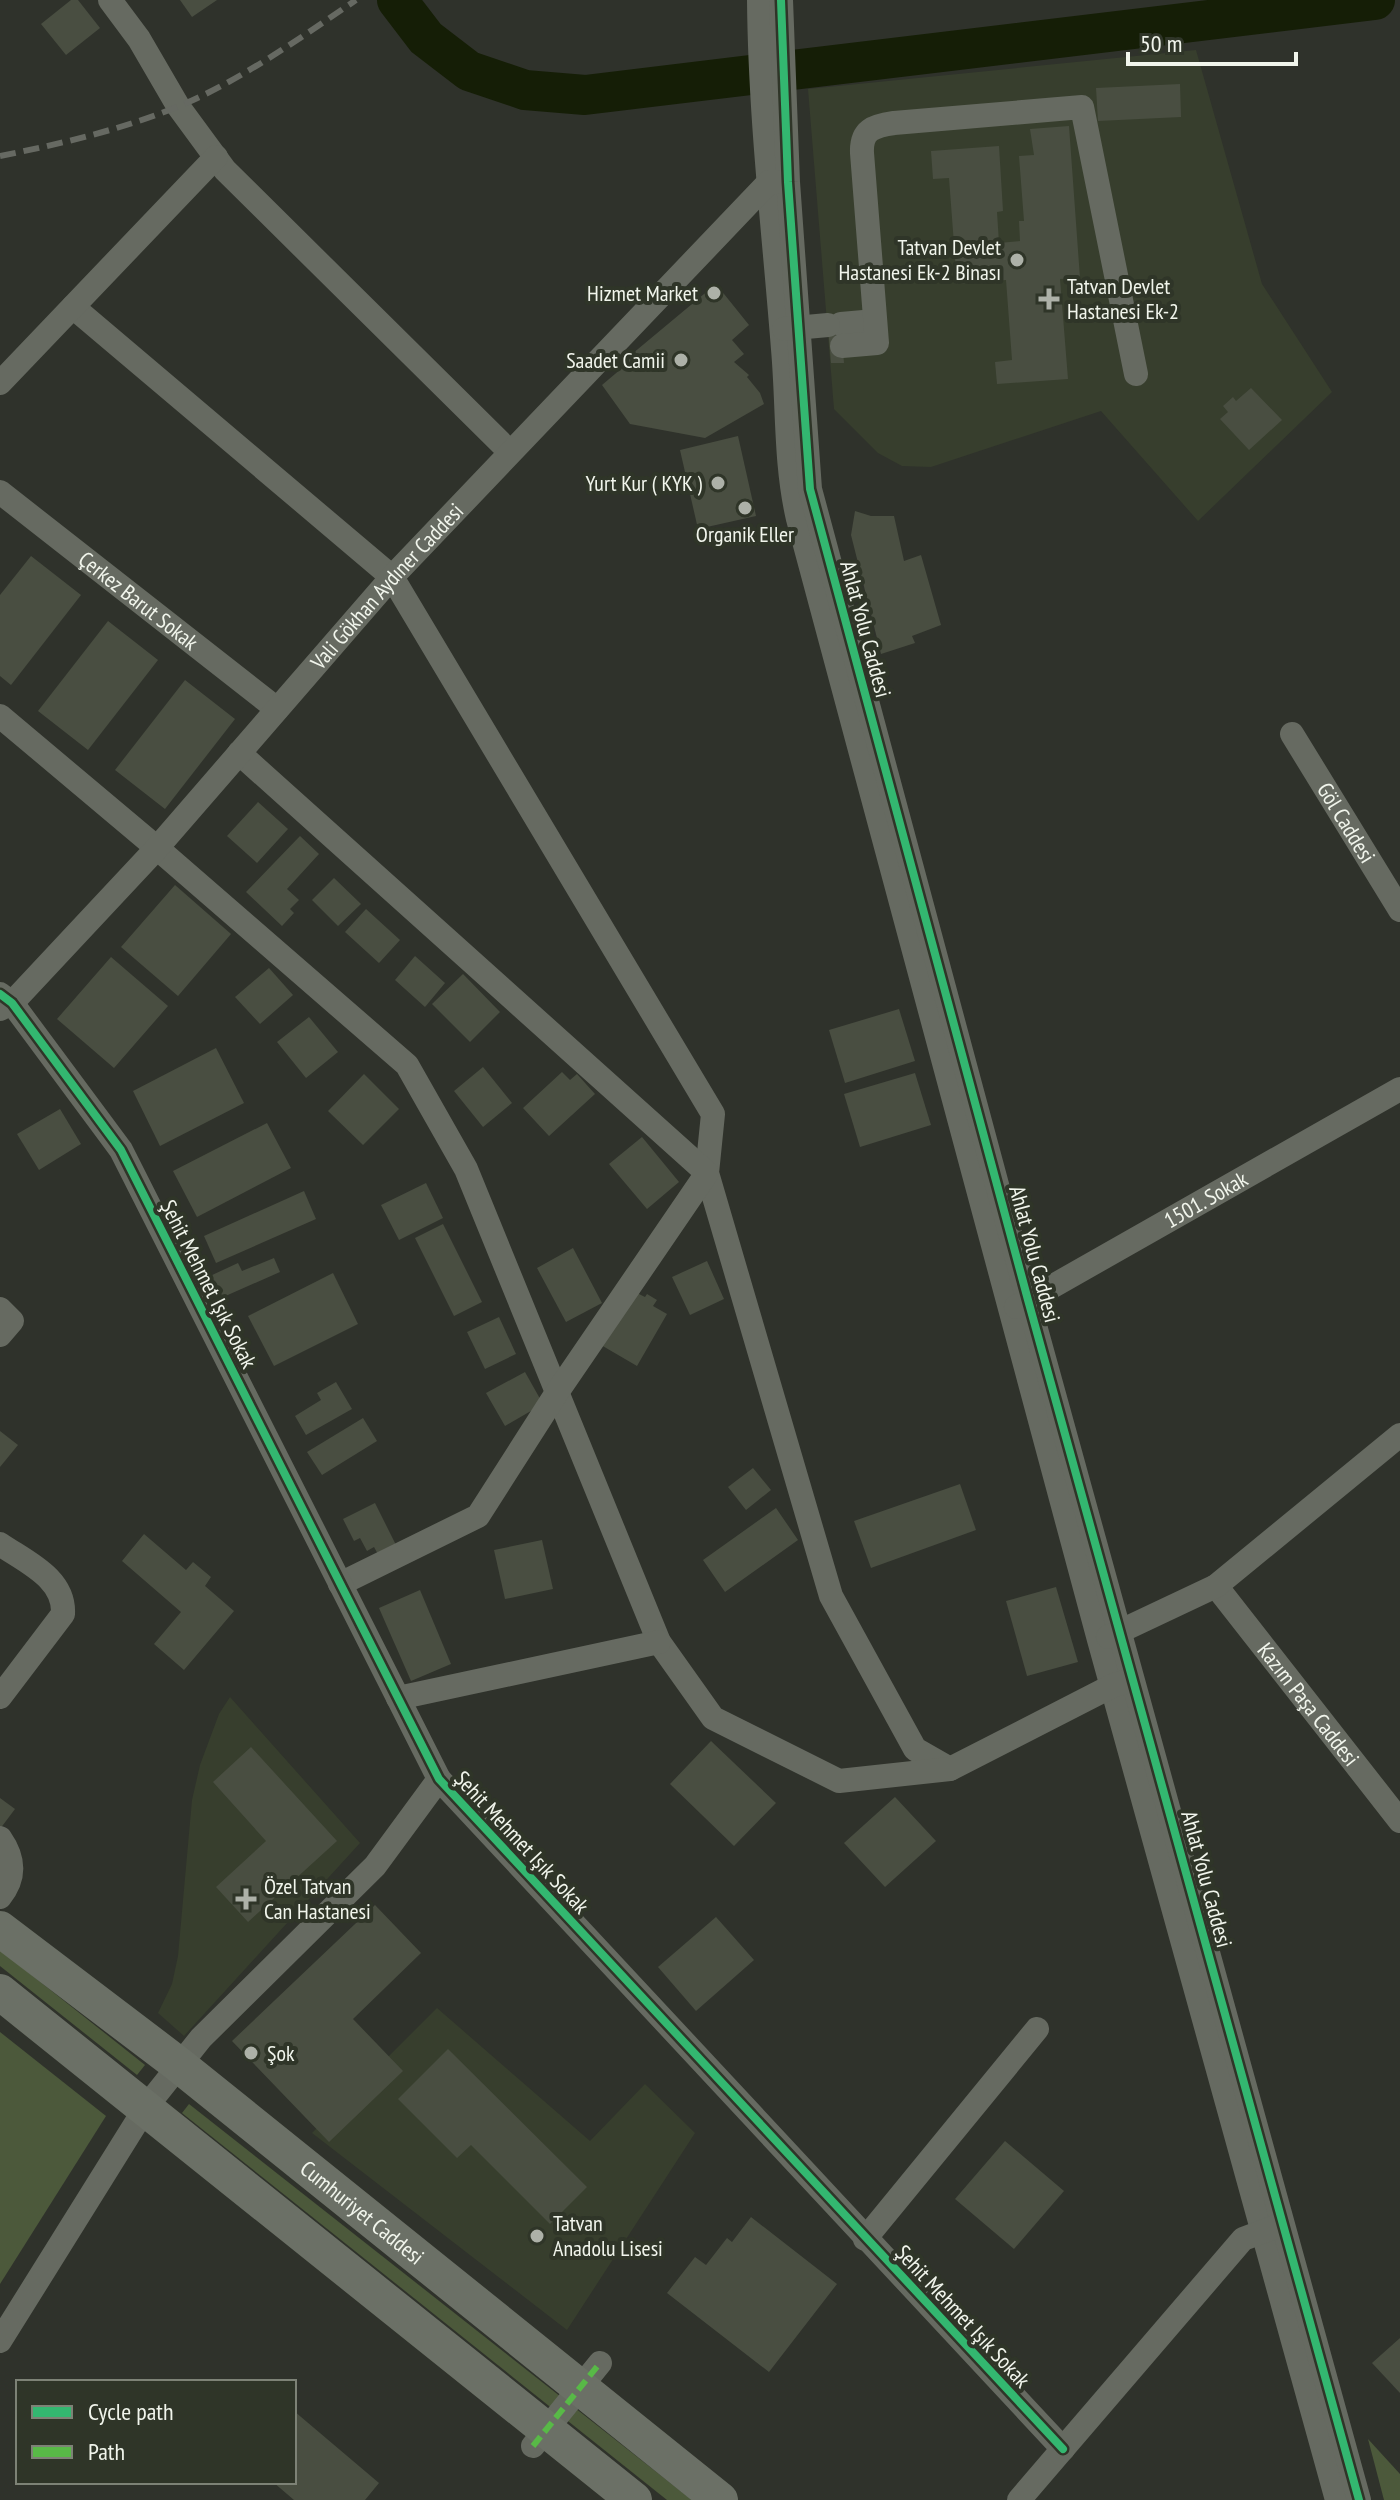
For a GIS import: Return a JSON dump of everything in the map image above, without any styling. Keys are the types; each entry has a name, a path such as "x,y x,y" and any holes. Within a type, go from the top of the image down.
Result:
{"highway":[{"name":"Cumhuriyet Caddesi","path":"0,1929 179,2065 720,2500"},
{"path":"0,1992 634,2500"}],"street":[{"path":"110,0 139,39 178,106 225,170 510,452"},
{"name":"Ahlat Yolu Caddesi","path":"759,0 770,45 791,340 810,489 915,920 1273,2228 1337,2500"},
{"name":"Ahlat Yolu Caddesi","path":"770,45 781,0"},
{"path":"791,340 835,335 877,343 862,153 866,132 894,123 1082,107 1136,374"},
{"path":"0,383 216,157"},
{"name":"Vali Gökhan Aydıner Caddesi","path":"4,1002 157,848 392,577 510,452 778,182"},
{"path":"73,307 392,577 713,1114 707,1173 831,1596 915,1749 950,1769"},
{"name":"Çerkez Barut Sokak","path":"0,492 277,709"},
{"path":"0,716 407,1065 466,1169 659,1642 713,1718 839,1781 950,1769 1123,1683"},
{"name":"Göl Caddesi","path":"1292,734 1400,910"},
{"path":"239,753 707,1173"},
{"name":"Şehit Mehmet Işık Sokak","path":"4,1002 121,1150 439,1779 1063,2449"},
{"name":"1501. Sokak","path":"1019,1305 1400,1089"},
{"path":"340,1584 478,1516 556,1394 707,1173"},
{"path":"0,1309 12,1321 0,1335"},
{"path":"1110,1636 1216,1586 1400,1435"},
{"path":"0,1544 49,1578 64,1599 63,1614 0,1697"},
{"name":"Kazım Paşa Caddesi","path":"1216,1586 1400,1821"},
{"path":"398,1698 659,1642"},
{"path":"0,2341 146,2107 201,2038 375,1866 439,1779"},
{"path":"0,1838 11,1854 11,1883 0,1897"},
{"path":"865,2239 1037,2029"},
{"path":"1019,2500 1243,2239 1273,2228"},
{"name":"Ahlat Yolu Caddesi","path":"1273,2228 1359,2500"},
{"path":"533,2446 600,2363"}],"shaded area":[{"name":"Tatvan Devlet Hastanesi Ek-2","path":"1196,50 1262,284 1332,392 1198,521 1101,411 931,467 902,466 878,453 834,409 808,89"},
{"name":"Özel Tatvan Can Hastanesi","path":"230,1697 360,1843 184,2036 158,2013 172,1984 178,1956 192,1800 200,1765 219,1714"},
{"path":"0,1950 145,2065 137,2075 0,1966"},
{"name":"Tatvan Anadolu Lisesi","path":"437,2008 590,2141 645,2084 695,2133 567,2330 312,2133"},
{"path":"0,2032 106,2116 0,2284"},
{"path":"189,2104 692,2500 667,2500 182,2113"},
{"path":"1368,2439 1400,2474 1400,2500 1384,2500"}],"building":[{"path":"71,0 78,0 100,28 66,55 41,24"},
{"path":"180,0 217,0 192,17"},
{"path":"1180,84 1181,117 1098,121 1096,88"},
{"name":"Tatvan Devlet Hastanesi Ek-2 Binası","path":"1069,126 1080,278 1060,279 1068,379 997,384 995,362 1012,360 1006,280 957,284 949,178 933,179 931,151 999,146 1003,211 997,212 999,243 1020,241 1019,221 1024,221 1019,156 1034,155 1030,129"},
{"name":"Saadet Camii","path":"716,284 749,325 732,340 744,354 734,362 749,375 747,377 760,393 764,404 705,438 630,424 602,385 628,363 626,359"},
{"path":"840,314 844,363 831,363 827,315"},
{"path":"1251,388 1282,420 1249,450 1220,419 1228,412 1223,406 1233,397 1236,401"},
{"name":"Yurt Kur ( KYK )","path":"738,436 756,516 698,529 680,450"},
{"path":"855,511 871,516 894,516 904,561 921,555 941,625 912,636 915,643 881,654 851,535"},
{"path":"31,556 81,595 11,685 0,676 0,595"},
{"path":"108,621 158,660 88,750 38,711"},
{"path":"185,680 235,719 165,809 115,770"},
{"path":"258,802 288,829 257,863 227,836"},
{"path":"300,836 319,854 287,889 299,900 290,909 294,913 282,926 246,892"},
{"path":"334,878 361,904 338,926 312,900"},
{"path":"175,885 231,934 178,996 121,947"},
{"path":"366,909 400,940 379,963 345,932"},
{"path":"415,956 445,983 425,1007 395,980"},
{"path":"111,957 168,1006 114,1068 57,1019"},
{"path":"269,968 293,995 260,1024 235,997"},
{"path":"463,974 500,1012 470,1042 432,1004"},
{"path":"899,1009 915,1061 845,1083 829,1030"},
{"path":"309,1017 338,1052 306,1078 277,1042"},
{"path":"216,1048 244,1103 160,1146 133,1091"},
{"path":"483,1067 512,1103 483,1127 454,1091"},
{"path":"562,1072 570,1080 577,1074 595,1094 549,1136 523,1108"},
{"path":"915,1073 931,1125 860,1147 844,1094"},
{"path":"364,1074 399,1109 363,1145 328,1111"},
{"path":"60,1109 81,1144 39,1170 17,1134"},
{"path":"267,1123 291,1168 197,1217 173,1171"},
{"path":"642,1137 679,1182 647,1209 609,1164"},
{"path":"426,1183 443,1218 399,1240 381,1205"},
{"path":"304,1191 316,1219 216,1263 204,1236"},
{"path":"443,1224 482,1302 454,1316 415,1238"},
{"path":"573,1248 602,1303 566,1322 537,1268"},
{"path":"274,1258 280,1272 221,1298 210,1276 238,1263 242,1271"},
{"path":"707,1261 724,1299 690,1315 672,1277"},
{"path":"333,1273 358,1324 274,1366 248,1316"},
{"path":"633,1291 657,1300 653,1306 667,1314 637,1366 601,1345"},
{"path":"499,1317 516,1354 485,1369 467,1332"},
{"path":"525,1372 543,1404 505,1426 486,1393"},
{"path":"336,1382 352,1409 306,1435 295,1416 321,1400 317,1393"},
{"path":"363,1418 377,1441 322,1475 307,1452"},
{"path":"0,1431 18,1445 0,1467"},
{"path":"753,1468 771,1490 746,1510 728,1487"},
{"path":"960,1484 976,1530 871,1568 854,1521"},
{"path":"375,1503 398,1549 380,1558 374,1547 367,1551 360,1538 354,1541 343,1519"},
{"path":"776,1508 798,1540 725,1592 703,1560"},
{"path":"144,1534 186,1570 193,1562 211,1577 205,1586 234,1611 184,1670 154,1644 181,1612 122,1561"},
{"path":"542,1540 553,1589 505,1599 494,1550"},
{"path":"1056,1587 1078,1662 1027,1676 1006,1601"},
{"path":"420,1590 451,1664 411,1681 379,1608"},
{"path":"711,1741 776,1803 734,1846 670,1784"},
{"path":"251,1747 337,1841 248,1922 216,1887 266,1841 213,1782"},
{"path":"895,1797 936,1841 885,1887 844,1843"},
{"path":"0,1798 15,1809 0,1829"},
{"path":"375,1905 421,1953 353,2019 403,2071 329,2142 232,2041"},
{"path":"716,1917 754,1960 696,2011 658,1967"},
{"path":"448,2049 587,2187 550,2224 471,2145 457,2158 398,2099"},
{"path":"1005,2141 1064,2191 1014,2249 955,2199"},
{"path":"751,2217 837,2284 769,2372 667,2293 695,2257 706,2265 727,2238 732,2242"},
{"path":"1400,2338 1400,2393 1372,2363"},
{"path":"296,2413 379,2483 365,2500 294,2500 275,2484 296,2484"}],"waterway":[{"path":"397,0 426,38 469,71 525,90 585,95 1375,0"}],"railway":[{"path":"0,156 90,136 177,107 247,72 356,0"}],"marked path":[{"path":"533,2446 600,2363"}],"cycle path":[{"path":"781,0 788,182 810,489 1028,1300 1359,2500"},
{"path":"0,994 12,1003 121,1150 439,1779 1063,2449"}],"place":[{"name":"Tatvan Devlet Hastanesi Ek-2 Binası","path":"1017,260"},
{"name":"Hizmet Market","path":"714,293"},
{"name":"Tatvan Devlet Hastanesi Ek-2","path":"1049,299"},
{"name":"Saadet Camii","path":"681,360"},
{"name":"Yurt Kur ( KYK )","path":"718,483"},
{"name":"Organik Eller","path":"745,508"},
{"name":"Özel Tatvan Can Hastanesi","path":"246,1899"},
{"name":"Şok","path":"251,2053"},
{"name":"Tatvan Anadolu Lisesi","path":"537,2236"}]}
